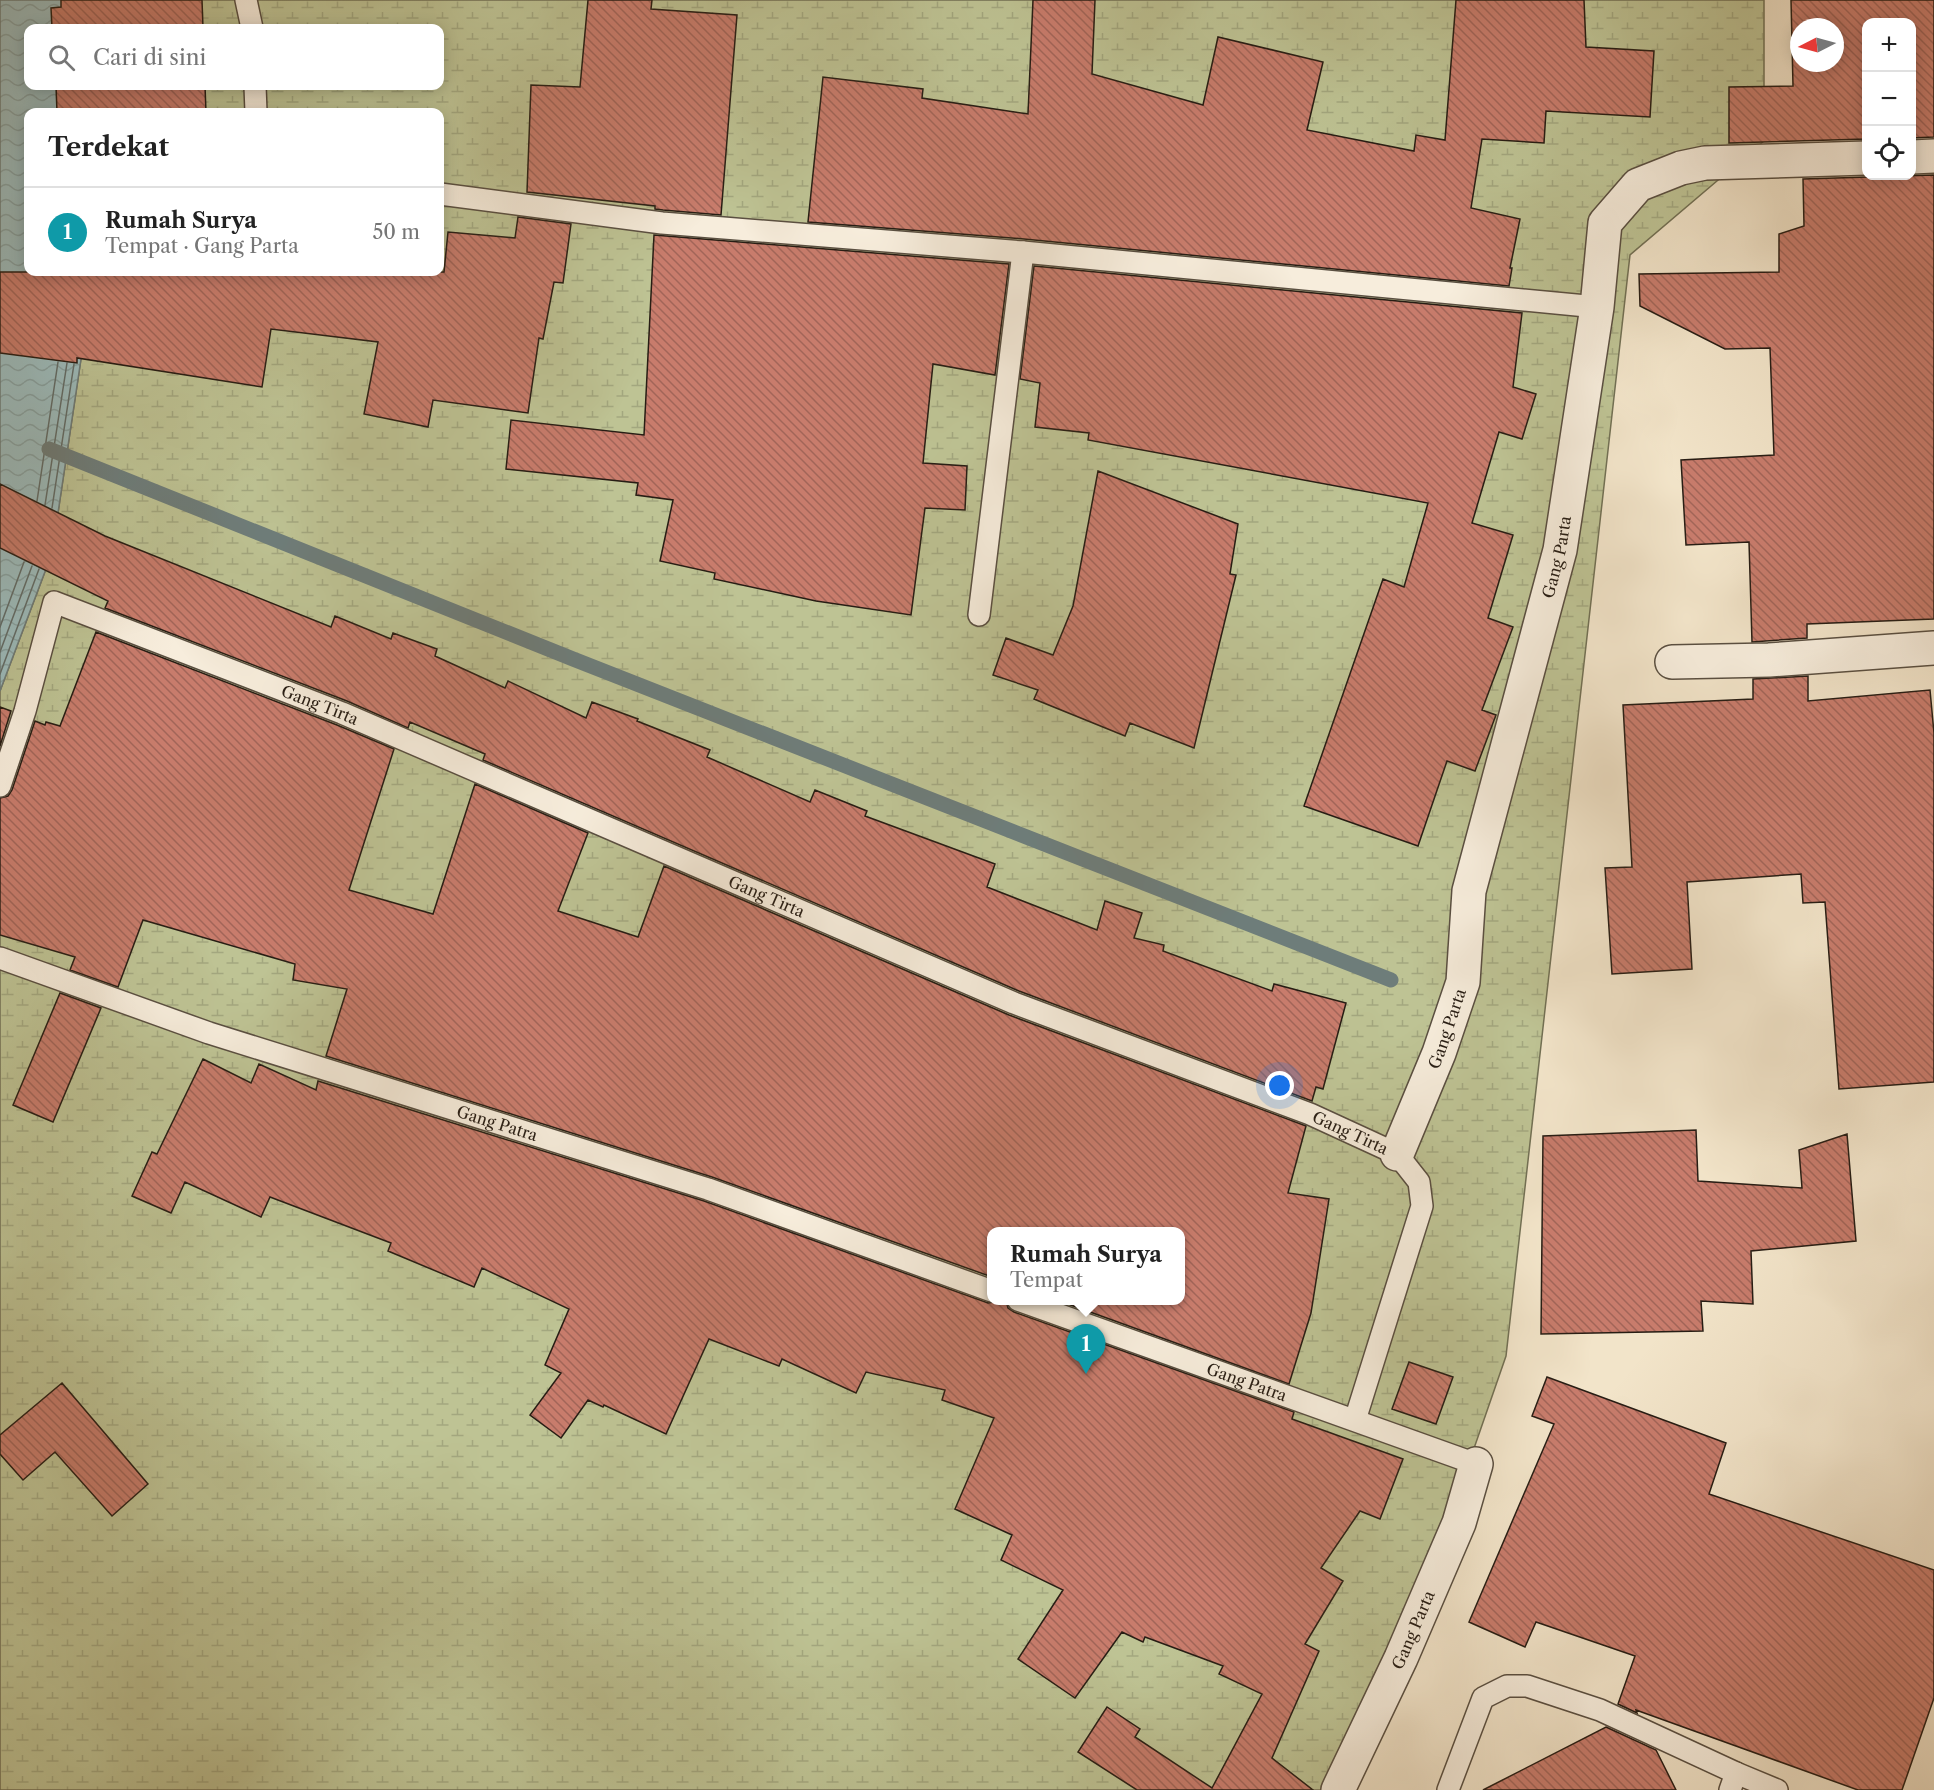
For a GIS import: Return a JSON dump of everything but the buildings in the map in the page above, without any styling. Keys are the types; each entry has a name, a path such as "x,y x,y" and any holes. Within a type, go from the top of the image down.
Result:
{"street":[{"path":"1916,156 1934,156"},
{"name":"Gang Parta","path":"1397,1154 1439,1053 1463,982 1469,891 1560,550 1597,307 1605,223 1638,184 1681,168 1705,163 1862,158"},
{"path":"1672,663 1770,660 1934,648"},
{"name":"Gang Parta","path":"1338,1790 1401,1658 1459,1523 1476,1464"}],"lane":[{"path":"246,0 251,24"},
{"path":"255,90 256,108"},
{"path":"444,195 662,223 1023,252 1597,307"},
{"path":"979,615 1023,252"},
{"name":"Gang Tirta","path":"0,786 25,711 54,602 342,714 1014,1003 1310,1114 1397,1154 1419,1182 1422,1206 1355,1420"},
{"name":"Gang Patra","path":"0,958 209,1033 708,1189 987,1289"},
{"name":"Gang Patra","path":"1032,1305 1476,1464"},
{"path":"1448,1790 1483,1698 1507,1686 1527,1686 1600,1710 1733,1781 1777,1790"}],"green space":[{"path":"109,0 1764,0 1764,141 1630,255 1506,1356 1368,1754 1347,1790 0,1790 0,691 52,553 93,276 444,276 444,108 111,108 110,90 444,90 444,24 109,24"}],"water":[{"path":"0,0 109,0 109,24 24,24 24,90 110,90 111,108 24,108 24,276 93,276 52,553 0,691"}],"waterway":[{"path":"49,449 573,659 1391,980"}],"place":[{"name":"Rumah Surya","path":"1086,1374"}]}
